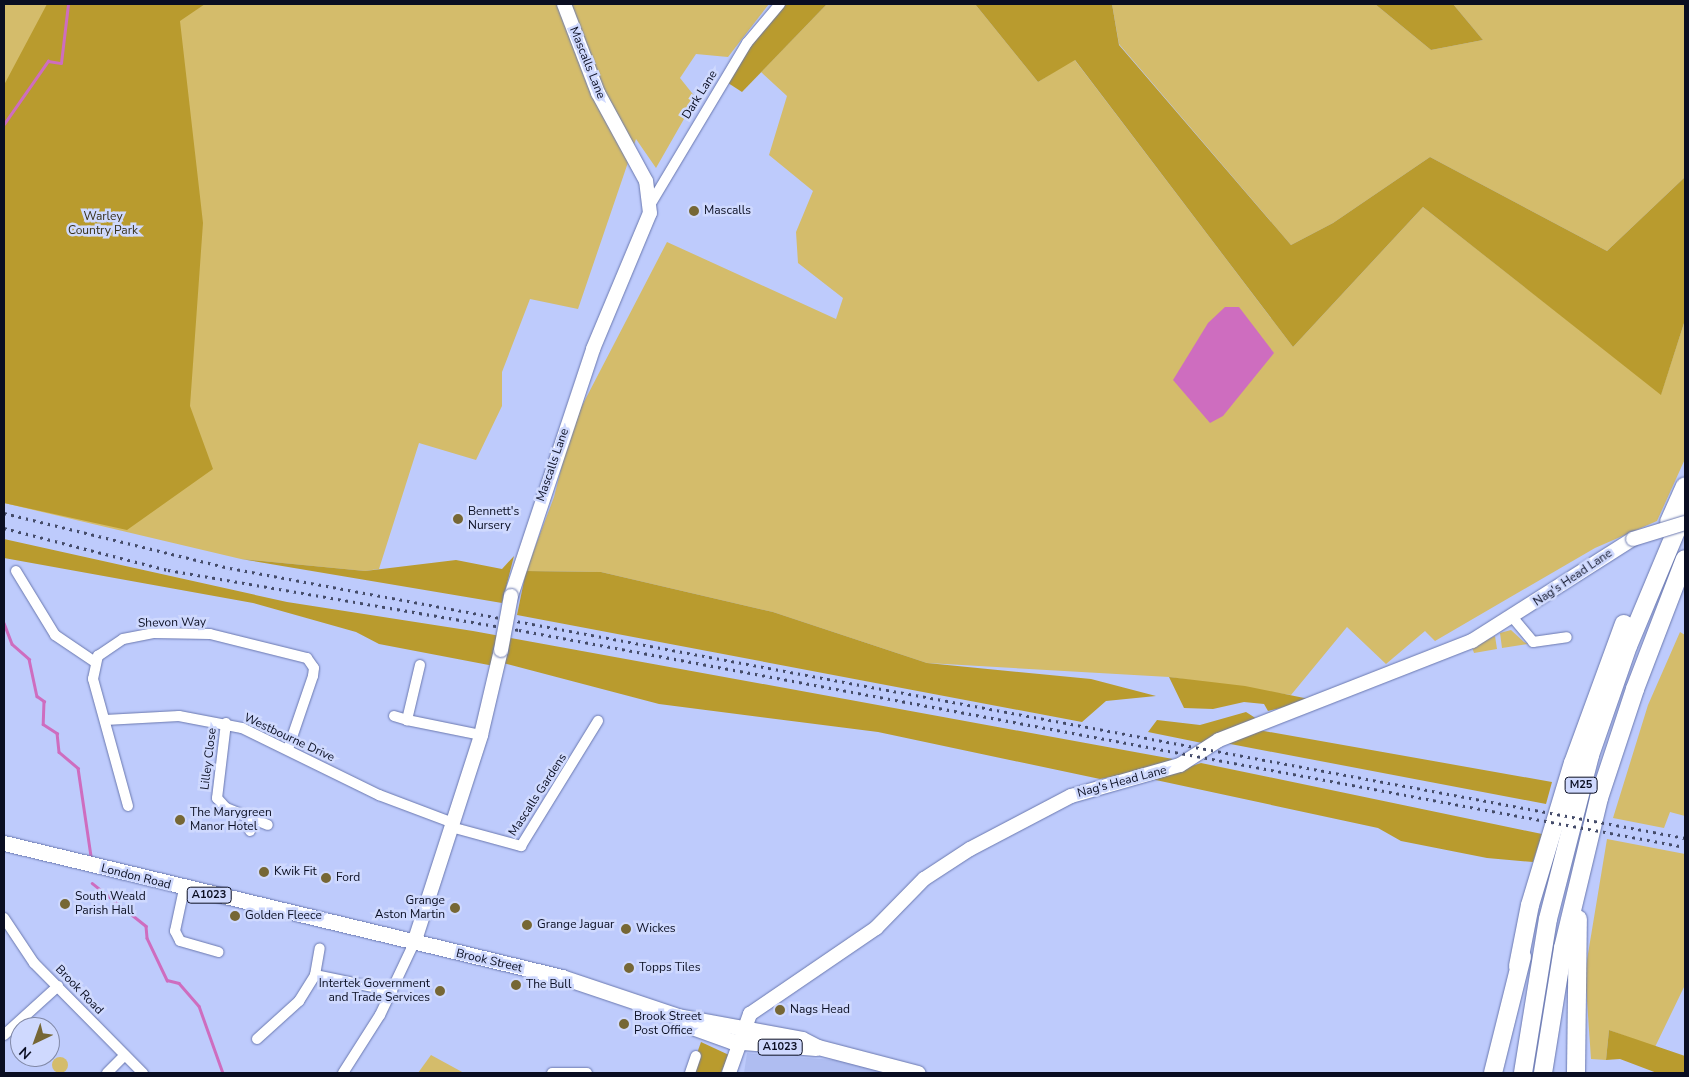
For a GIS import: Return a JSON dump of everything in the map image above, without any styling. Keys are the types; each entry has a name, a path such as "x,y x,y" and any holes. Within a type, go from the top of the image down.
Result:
{"highway":[{"name":"M25","path":"1493,1073 1530,905 1582,734 1632,603 1685,486"},
{"name":"M25","path":"1518,966 1569,798 1685,510"},
{"name":"M25","path":"1543,1073 1578,881 1610,762 1685,559"},
{"name":"M25","path":"1523,1073 1550,911 1600,723"},
{"name":"M25","path":"1576,1073 1578,881"}],"main road":[{"name":"London Road","path":"4,843 184,889 414,943"},
{"name":"Brook Street","path":"414,943 562,977 678,1016 746,1027 802,1039 818,1048"},
{"name":"Brook Street","path":"678,1016 689,1026 742,1042 818,1048 918,1073"}],"street":[{"name":"Mascalls Lane","path":"414,943 481,735 501,650 511,596 593,349 650,206 646,181 591,78 564,4"},
{"name":"Dark Lane","path":"650,206 664,179 747,43 780,4"},
{"path":"646,181 664,179"},
{"name":"Nag's Head Lane","path":"729,1073 746,1027 755,1010 876,928 924,879 1016,823 1093,788 1180,766 1219,740 1442,655 1514,619 1634,539 1685,523"},
{"path":"16,571 55,635 95,662 93,679 128,806"},
{"path":"1514,619 1533,642 1567,637"},
{"name":"Shevon Way","path":"95,662 114,643 154,633 233,637 307,658 314,668 313,676 288,749"},
{"path":"407,720 420,665"},
{"name":"Westbourne Drive","path":"105,720 179,716 226,723 288,749 379,795 452,825"},
{"path":"394,716 481,735"},
{"name":"Mascalls Gardens","path":"452,825 521,846 598,721"},
{"name":"Lilley Close","path":"226,723 217,798 226,808 268,825"},
{"path":"250,831 254,820"},
{"path":"184,889 175,931 180,941 218,952"},
{"name":"Brook Road","path":"4,918 34,962 143,1073"},
{"path":"343,1073 392,991 414,943"},
{"path":"256,1039 289,1013 315,975 320,948"},
{"path":"315,975 392,991"},
{"path":"4,1035 58,986"},
{"path":"107,1073 125,1055"},
{"path":"690,1073 696,1056"},
{"path":"552,1073 587,1073"}],"shaded area":[{"path":"1225,307 1239,307 1274,353 1223,416 1210,423 1173,380 1208,323"},
{"path":"747,1053 858,1062 891,1073 744,1073"}],"green space":[{"path":"4,4 769,4 728,57 696,54 680,78 696,98 656,168 636,139 578,309 530,299 502,372 502,406 476,460 419,443 379,569 365,571 241,559 4,503"},
{"name":"Warley Country Park","path":"47,4 205,4 180,21 203,223 190,406 213,469 127,530 4,503 4,85"},
{"path":"785,4 827,4 742,92 725,81 747,44"},
{"path":"827,4 975,4 1038,82 1074,59 1293,347 1423,207 1661,394 1685,320 1685,459 1657,521 1595,548 1435,641 1425,631 1386,664 1347,627 1291,695 1169,677 927,663 773,612 601,572 526,571 554,497 572,425 667,242 836,319 843,298 798,263 796,232 813,191 769,155 787,96 761,72"},
{"path":"975,4 1112,4 1119,45 1291,245 1333,223 1430,157 1607,251 1685,177 1685,320 1661,395 1423,207 1293,347 1075,60 1038,82"},
{"path":"1112,4 1375,4 1431,50 1483,40 1453,4 1685,4 1685,177 1607,251 1430,157 1333,223 1291,245 1119,44"},
{"path":"1375,4 1453,4 1483,40 1431,50"},
{"path":"4,539 287,602 473,631 1173,759 1153,769 1100,779 878,732 659,704 503,663 494,666 379,644 356,632 253,603 4,558"},
{"path":"514,556 502,603 241,559 365,571 456,560 502,569"},
{"path":"526,571 601,572 773,612 927,663 1091,679 1156,696 1106,701 1082,722 517,615"},
{"path":"1511,630 1528,644 1502,648 1500,633"},
{"path":"1680,632 1685,635 1685,816 1670,812 1664,828 1613,818 1648,705"},
{"path":"1495,636 1497,649 1474,653 1472,647"},
{"path":"1169,677 1245,686 1314,700 1268,711 1264,704 1244,702 1213,709 1184,708"},
{"path":"1246,712 1257,719 1207,744 1148,732 1157,720 1200,725"},
{"path":"1258,730 1552,782 1546,804 1220,742"},
{"path":"1201,763 1542,834 1533,862 1487,858 1401,841 1378,828 1151,779"},
{"path":"1607,839 1685,854 1685,985 1655,1047 1609,1030 1606,1060 1591,1059 1585,972"},
{"path":"1609,1030 1685,1056 1685,1073 1657,1073 1620,1059 1606,1060"},
{"path":"701,1042 729,1055 721,1073 690,1073"},
{"path":"431,1055 464,1073 418,1073"},
{"path":"60,1057 67,1062 67,1068 63,1072 57,1072 53,1068 60,1067"}],"waterway":[{"path":"4,124 48,61 61,63 68,4"},
{"path":"4,623 12,644 29,659 37,696 44,701 43,724 57,733 59,752 78,768 91,856"},
{"path":"92,883 146,926 147,938 167,980 179,983 199,1006 223,1073"}],"railway":[{"path":"4,513 230,568 1685,838"},
{"path":"4,528 168,570 519,630 1685,847"}],"place":[{"name":"Mascalls","path":"694,211"},
{"name":"Bennett's Nursery","path":"458,519"},
{"name":"The Marygreen Manor Hotel","path":"180,820"},
{"name":"Kwik Fit","path":"264,872"},
{"name":"Ford","path":"326,878"},
{"name":"South Weald Parish Hall","path":"65,904"},
{"name":"Grange Aston Martin","path":"455,908"},
{"name":"Golden Fleece","path":"235,916"},
{"name":"Grange Jaguar","path":"527,925"},
{"name":"Wickes","path":"626,929"},
{"name":"Topps Tiles","path":"629,968"},
{"name":"The Bull","path":"516,985"},
{"name":"Intertek Government and Trade Services","path":"440,991"},
{"name":"Nags Head","path":"780,1010"},
{"name":"Brook Street Post Office","path":"624,1024"}]}
